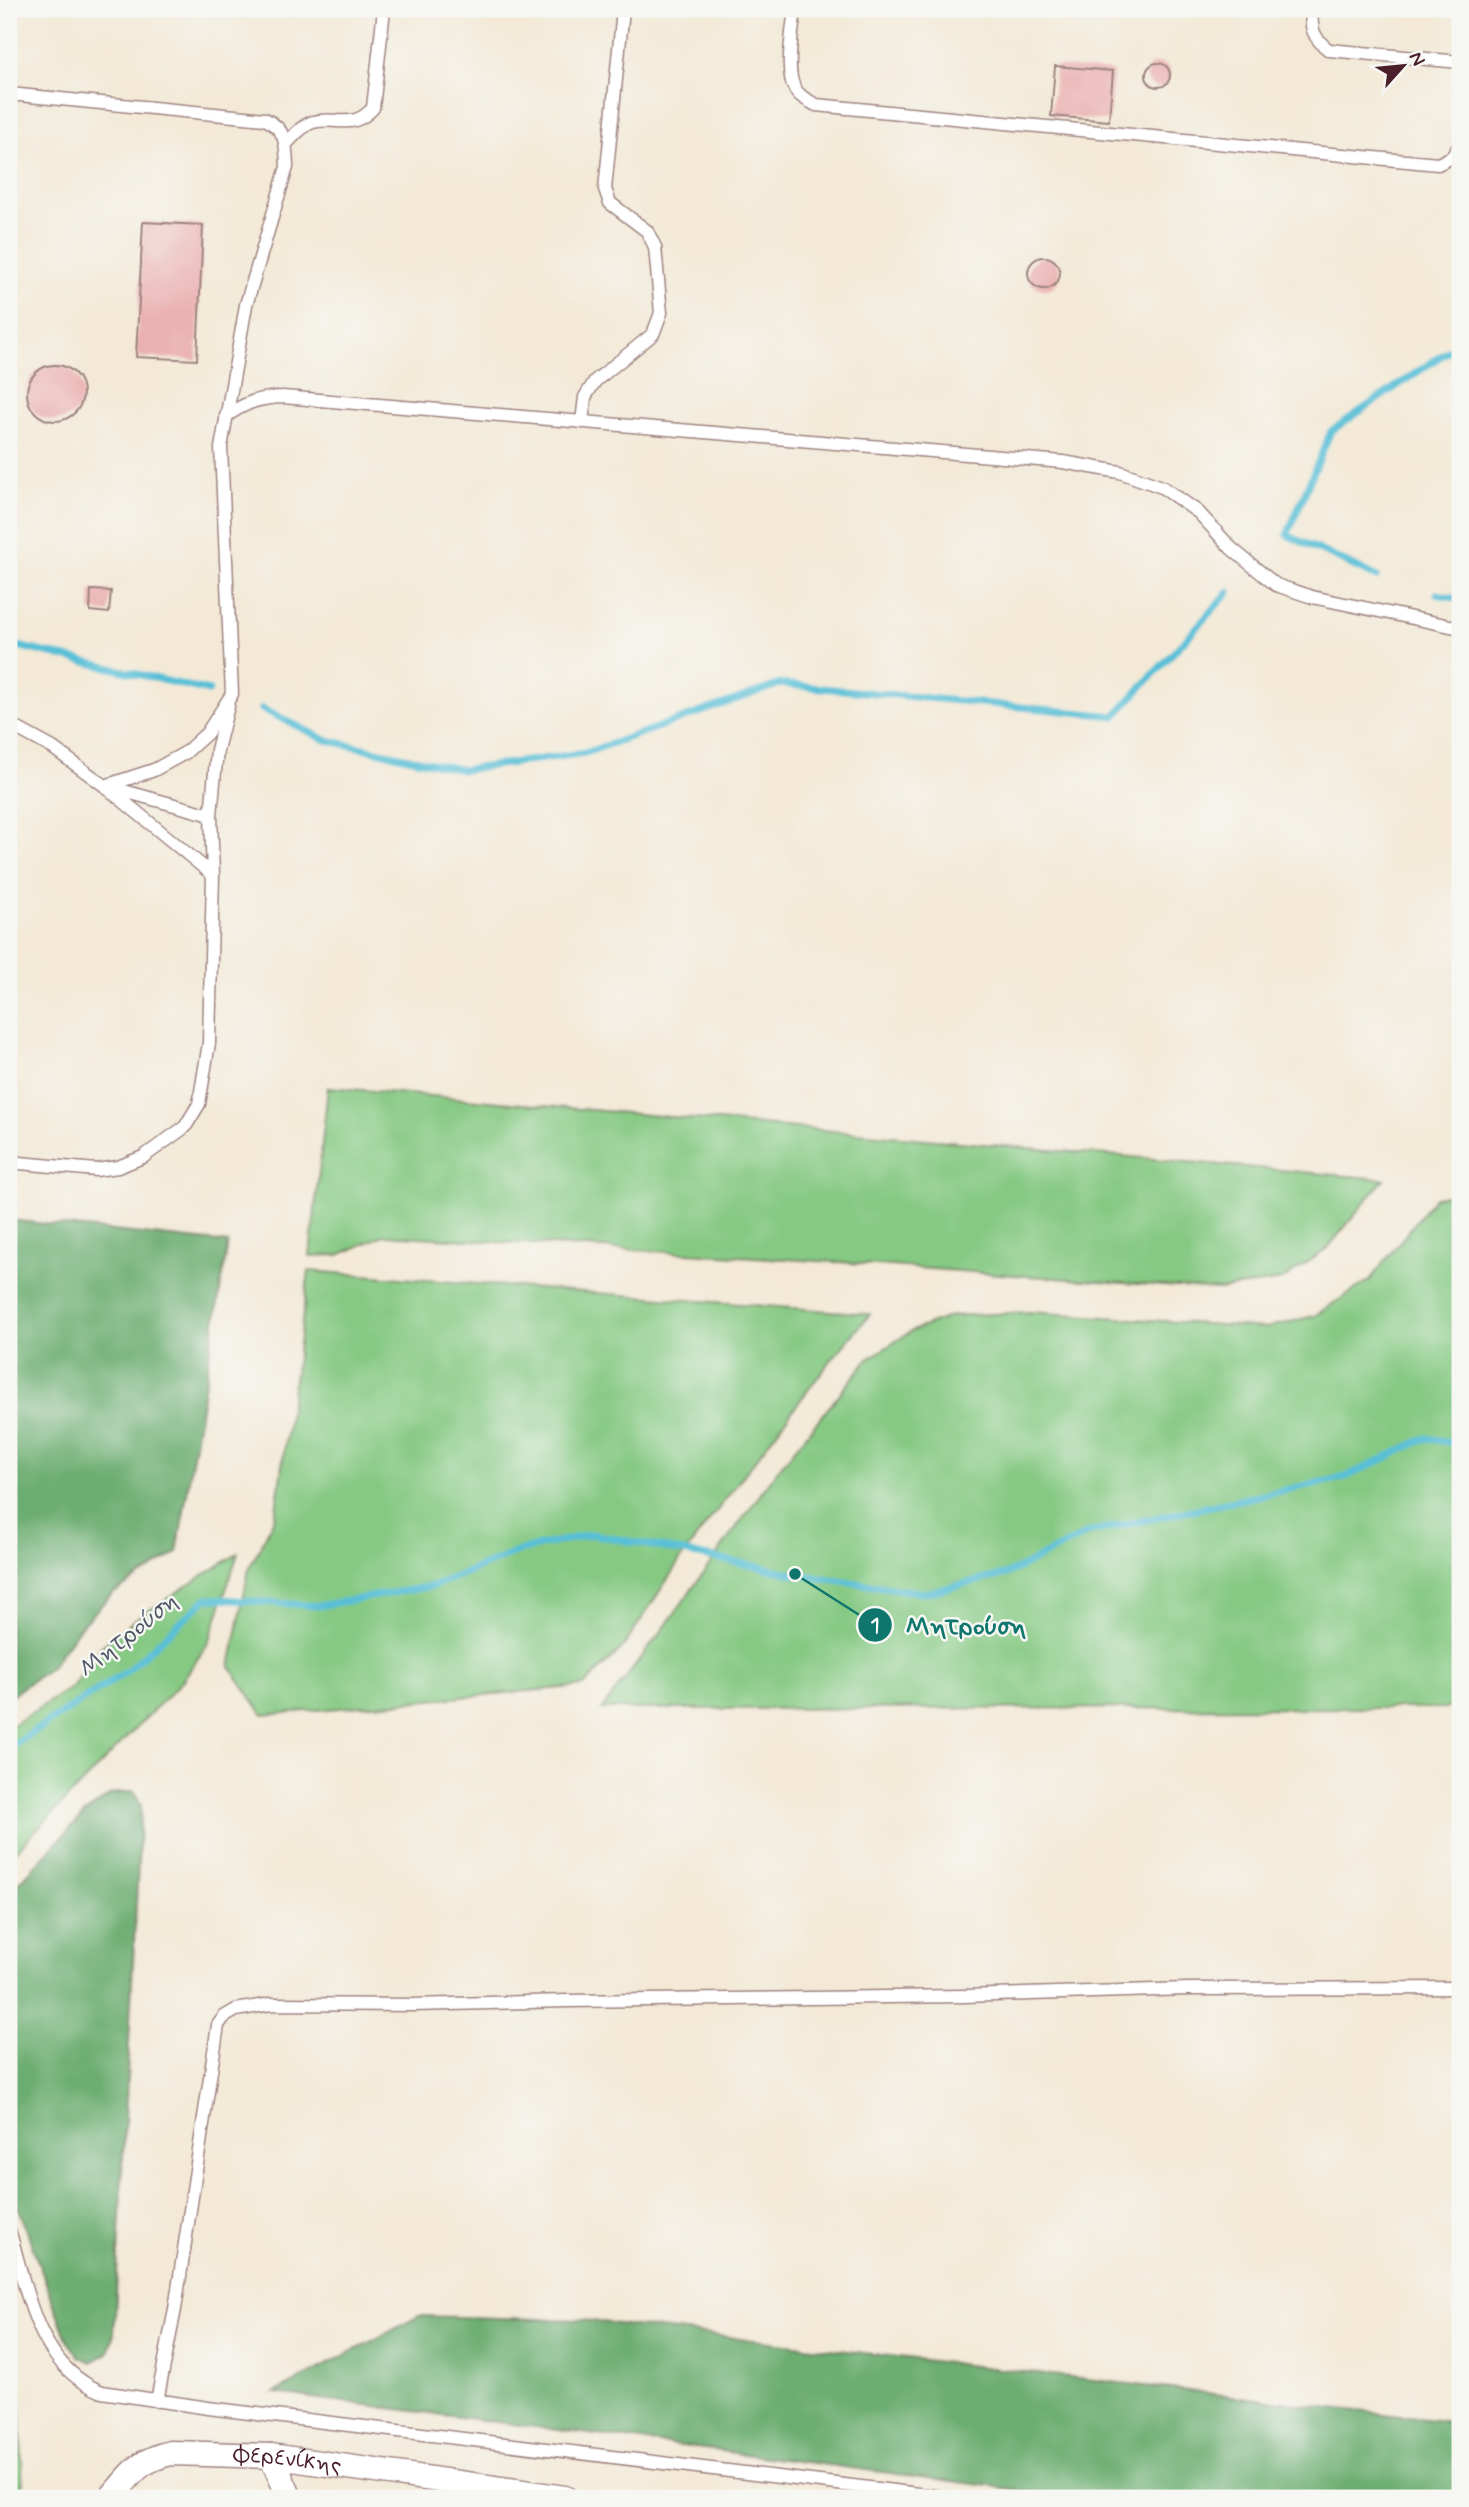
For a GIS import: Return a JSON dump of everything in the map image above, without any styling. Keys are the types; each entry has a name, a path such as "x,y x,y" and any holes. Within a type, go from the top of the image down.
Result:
{"street":[{"name":"Φερενίκης","path":"111,2498 137,2466 155,2456 171,2453 271,2456 431,2488 565,2498"},
{"path":"271,2456 290,2498"}],"lane":[{"path":"286,144 313,122 350,122 363,119 373,108 384,9"},
{"path":"582,422 585,397 595,381 653,334 661,313 655,247 647,231 610,203 605,189 624,9"},
{"path":"795,9 791,48 793,86 803,98 816,105 1438,164 1452,158 1460,145"},
{"path":"1311,9 1310,23 1314,37 1329,50 1460,62"},
{"path":"9,94 265,119 278,126 286,144 287,167 246,305 221,448 232,694 217,750 211,816 213,875 209,1043 199,1104 185,1127 143,1157 118,1167 96,1170 9,1162"},
{"path":"226,416 243,404 260,398 283,397 1063,461 1120,472 1162,487 1198,512 1232,549 1276,585 1312,597 1460,628"},
{"path":"106,786 154,770 185,753 206,733 232,694"},
{"path":"9,724 53,748 106,786 213,875"},
{"path":"106,786 211,816"},
{"path":"157,2401 175,2309 218,2025 224,2017 236,2010 271,2004 413,2005 580,2000 964,1996 1188,1989 1460,1988"},
{"path":"9,2230 39,2329 58,2361 86,2385 102,2392 157,2401 951,2498"}],"green space":[{"path":"328,1087 1384,1179 1327,1249 1282,1280 1219,1290 836,1262 384,1235 339,1255 310,1256"},
{"path":"1460,1193 1460,1708 602,1709 780,1467 868,1359 912,1331 951,1316 1031,1312 1265,1328 1314,1316 1370,1280 1435,1197"},
{"path":"9,1220 228,1243 177,1553 111,1595 80,1627 51,1667 9,1697"},
{"path":"309,1271 870,1314 827,1365 684,1554 624,1646 584,1686 263,1715 230,1667 249,1569 275,1517"},
{"path":"238,1553 209,1642 182,1681 9,1858 9,1727 72,1687 101,1647 137,1618"},
{"path":"134,1791 141,1806 114,2334 108,2353 92,2362 80,2357 68,2342 9,2184 9,1893 85,1813 111,1794"},
{"path":"419,2316 584,2320 1460,2423 1460,2498 1081,2498 274,2393"},
{"path":"9,2369 20,2404 23,2498 9,2498"}],"building":[{"path":"1158,63 1167,66 1170,75 1167,84 1158,87 1149,84 1146,75 1149,66"},
{"path":"1055,66 1113,71 1109,121 1051,116"},
{"path":"143,222 203,225 197,360 136,357"},
{"path":"1044,257 1055,262 1060,273 1055,284 1044,289 1033,284 1028,273 1033,262"},
{"path":"55,365 70,370 78,378 83,393 78,408 70,416 55,421 40,416 32,408 27,393 32,378 40,370"},
{"path":"91,590 111,591 109,613 90,611"}],"waterway":[{"path":"1377,577 1287,535 1331,431 1460,343"},
{"path":"262,709 326,740 463,770 585,753 780,684 1115,716 1229,592"},
{"path":"1437,594 1460,599"},
{"path":"9,644 209,691"},
{"name":"Μητρούση","path":"9,1748 127,1671 207,1598 318,1606 433,1586 522,1550 592,1534 795,1574 925,1593 1007,1574 1090,1532 1346,1477 1426,1438 1460,1444"}],"place":[{"name":"Μητρούση","path":"795,1574"}]}
